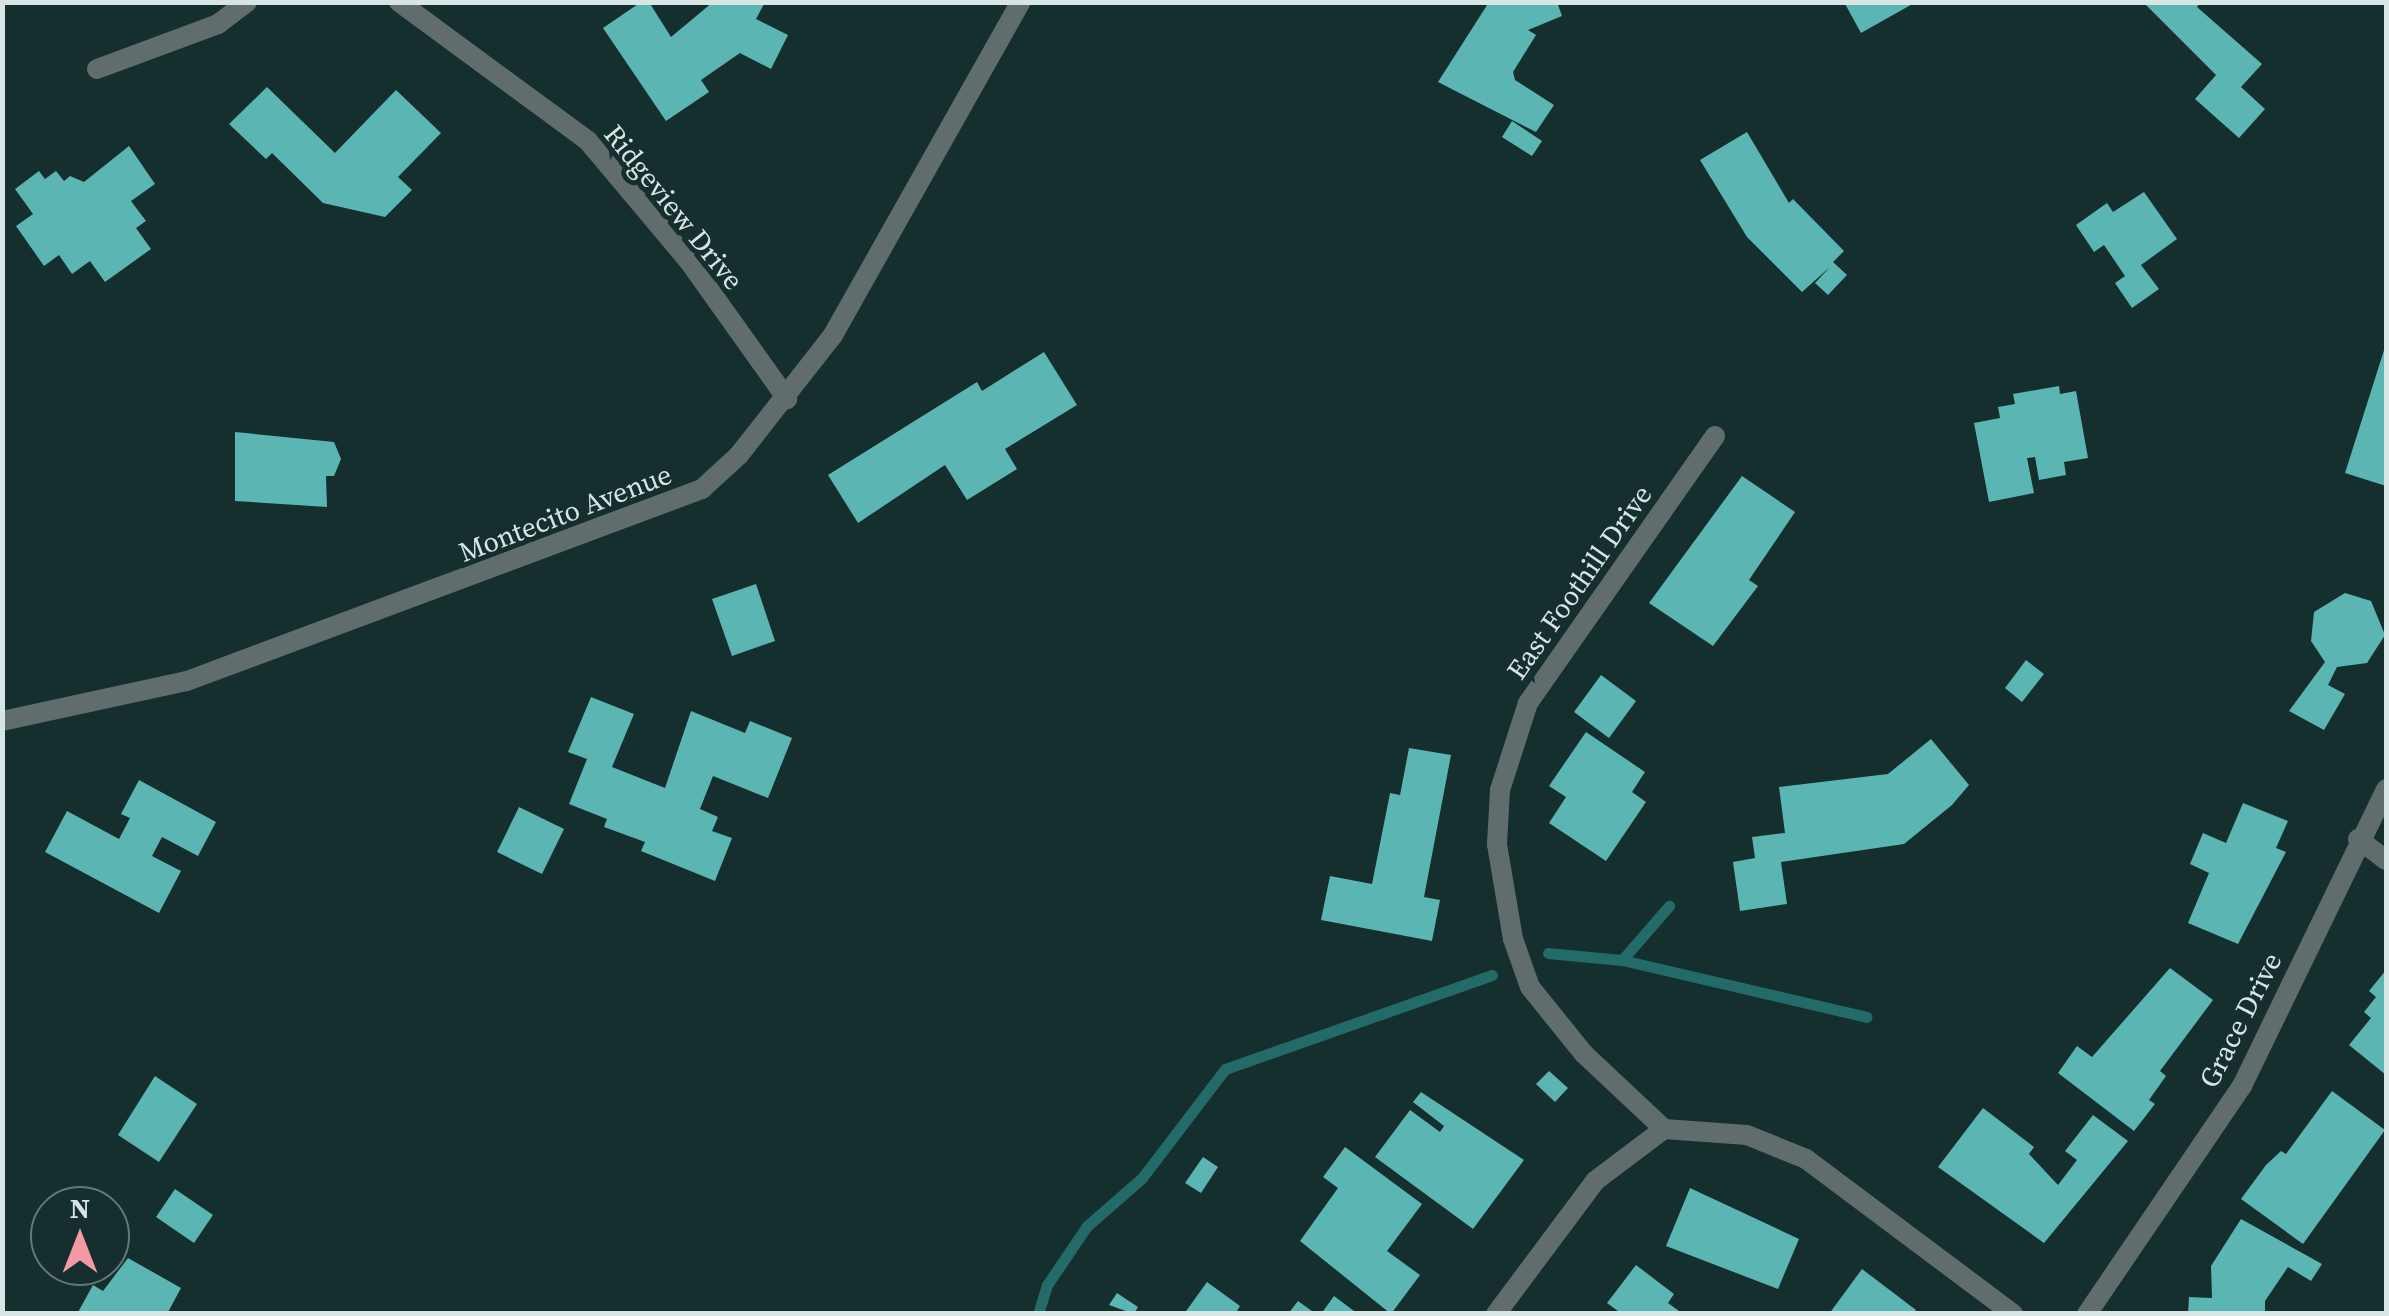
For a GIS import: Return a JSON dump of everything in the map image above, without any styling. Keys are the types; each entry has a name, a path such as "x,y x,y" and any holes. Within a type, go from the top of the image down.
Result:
{"street":[{"path":"97,69 218,24 247,2"},
{"name":"Ridgeview Drive","path":"399,2 588,141 688,260 786,398"},
{"name":"Montecito Avenue","path":"2,720 187,681 666,508 722,472 786,398 833,335 1021,2"},
{"name":"East Foothill Drive","path":"1664,1129 1584,1054 1530,988 1513,939 1497,844 1500,790 1528,703 1716,436"},
{"name":"Grace Drive","path":"2087,1314 2242,1086 2358,839 2386,789"},
{"path":"2358,839 2386,860"},
{"path":"1496,1314 1594,1181 1664,1129 1746,1134 1806,1158 2013,1314"}],"building":[{"path":"641,2 649,2 671,37 713,2 765,2 756,19 788,35 771,69 740,53 701,80 709,92 666,121 603,28"},
{"path":"1489,2 1557,2 1562,16 1528,30 1536,35 1513,72 1515,80 1554,105 1536,132 1438,82"},
{"path":"1844,2 1916,2 1861,33"},
{"path":"2143,2 2201,2 2197,7 2262,64 2241,87 2265,109 2239,138 2195,99 2216,75"},
{"path":"267,87 335,153 396,90 441,133 398,177 412,190 385,217 323,203 272,153 266,159 229,124"},
{"path":"1512,121 1542,141 1532,156 1502,137"},
{"path":"1747,132 1789,203 1793,199 1844,251 1833,262 1847,275 1828,295 1815,283 1830,267 1802,292 1747,237 1700,160"},
{"path":"129,146 155,184 131,201 146,221 136,228 151,249 105,282 90,261 72,274 59,255 44,266 16,226 33,214 15,189 39,171 45,179 56,171 64,181 70,176 84,182"},
{"path":"2144,192 2177,239 2141,265 2159,289 2132,308 2115,283 2125,276 2104,245 2094,252 2076,225 2107,203 2113,212"},
{"path":"2386,344 2386,486 2345,473"},
{"path":"1044,352 1077,405 1005,449 1017,469 967,500 945,465 858,523 828,475 977,382 982,391"},
{"path":"2059,386 2060,394 2076,391 2088,458 2064,462 2066,475 2039,480 2035,457 2027,458 2034,493 1989,502 1974,423 2000,418 1998,407 2015,404 2013,394"},
{"path":"235,432 334,442 341,459 334,476 326,476 327,507 235,501"},
{"path":"1742,476 1795,512 1749,580 1758,586 1713,646 1649,603"},
{"path":"756,584 775,641 732,656 712,599"},
{"path":"2345,593 2371,601 2385,635 2367,663 2337,667 2328,685 2345,694 2324,730 2289,711 2325,662 2311,641 2314,612"},
{"path":"2026,660 2044,674 2022,702 2005,688"},
{"path":"1601,675 1636,701 1609,738 1574,712"},
{"path":"591,697 634,714 612,767 665,788 691,711 745,733 750,721 792,738 768,798 713,776 700,809 718,817 712,831 732,838 715,881 641,851 645,842 604,827 607,819 569,804 587,759 568,752"},
{"path":"1586,732 1645,772 1632,792 1646,802 1606,861 1549,823 1566,797 1549,786"},
{"path":"1931,739 1969,785 1952,805 1904,844 1781,862 1787,904 1740,911 1733,862 1755,858 1752,837 1785,833 1779,787 1888,774"},
{"path":"1409,748 1451,755 1424,897 1440,900 1432,941 1321,920 1330,876 1372,884 1390,793 1400,795"},
{"path":"139,780 216,822 198,856 162,837 152,856 181,871 159,913 45,852 67,811 119,839 130,818 121,814"},
{"path":"2243,803 2288,821 2276,848 2286,852 2238,944 2188,923 2209,873 2190,864 2203,833 2226,843"},
{"path":"519,807 564,829 542,874 497,852"},
{"path":"2170,968 2213,1000 2160,1071 2166,1076 2149,1100 2155,1104 2134,1131 2058,1073 2077,1046 2092,1057"},
{"path":"2386,970 2386,1075 2349,1045 2371,1018 2364,1012 2376,997 2369,991"},
{"path":"1549,1071 1568,1088 1555,1102 1536,1084"},
{"path":"155,1076 197,1104 159,1162 118,1135"},
{"path":"2332,1091 2385,1130 2303,1244 2241,1199 2266,1165 2281,1151 2286,1154"},
{"path":"1421,1092 1524,1160 1473,1229 1375,1157 1410,1110 1440,1132 1444,1126 1413,1102"},
{"path":"1983,1108 2034,1147 2029,1154 2058,1185 2077,1160 2065,1151 2093,1115 2128,1141 2044,1243 1938,1167"},
{"path":"1345,1147 1422,1204 1387,1251 1420,1275 1391,1314 1300,1241 1338,1188 1323,1177"},
{"path":"1203,1157 1218,1167 1201,1193 1185,1183"},
{"path":"1690,1188 1799,1239 1778,1289 1666,1246"},
{"path":"175,1189 213,1215 194,1243 156,1217"},
{"path":"2241,1219 2322,1264 2311,1281 2288,1267 2265,1301 2265,1314 2188,1314 2189,1297 2212,1298 2211,1266"},
{"path":"130,1259 181,1288 167,1314 77,1314 92,1286 103,1291 107,1286 130,1286"},
{"path":"1636,1265 1674,1294 1668,1303 1683,1314 1622,1314 1607,1303"},
{"path":"1862,1269 1916,1310 1913,1314 1829,1314"},
{"path":"1207,1282 1240,1306 1235,1314 1184,1314"},
{"path":"1117,1293 1138,1307 1134,1314 1109,1305"},
{"path":"1334,1296 1358,1314 1321,1314"},
{"path":"1298,1301 1316,1314 1288,1314"}],"waterway":[{"path":"1548,953 1622,960 1669,906"},
{"path":"1622,960 1866,1017"},
{"path":"1038,1314 1047,1285 1087,1226 1142,1178 1225,1069 1492,975"}]}
